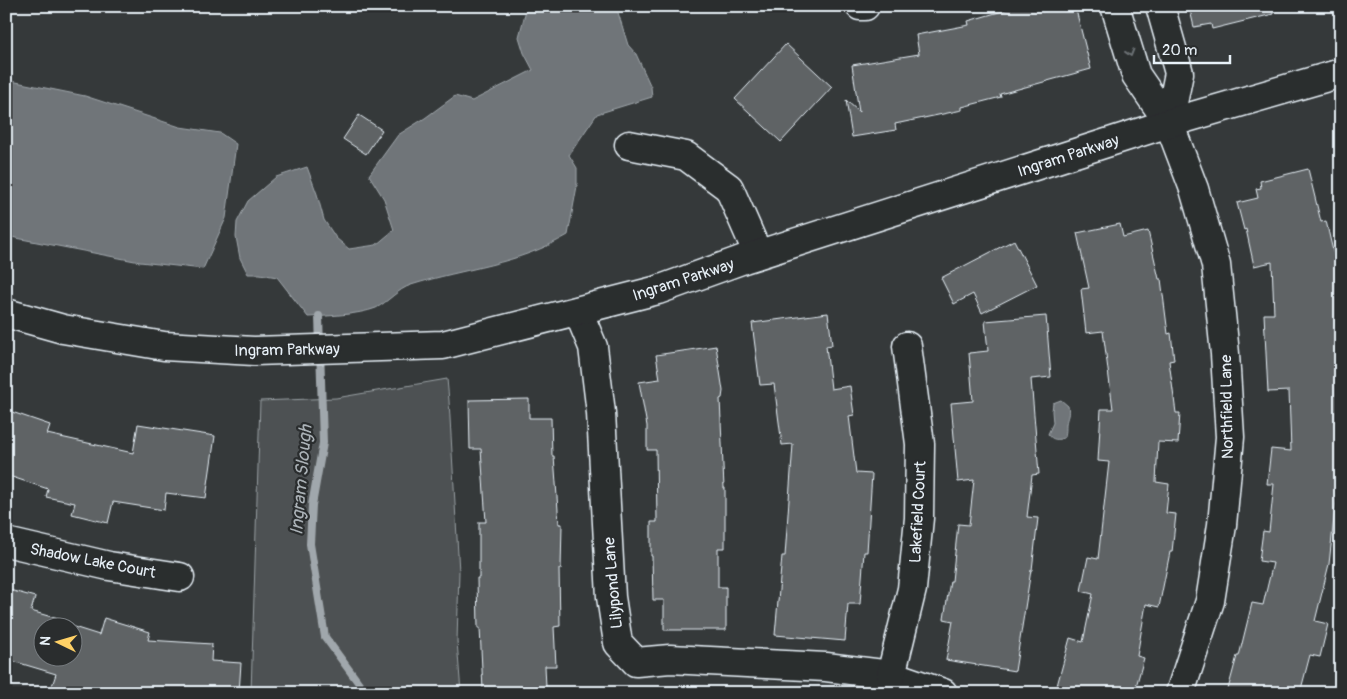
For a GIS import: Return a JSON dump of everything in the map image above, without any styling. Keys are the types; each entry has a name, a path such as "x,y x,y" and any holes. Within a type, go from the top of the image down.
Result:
{"street":[{"path":"860,6 865,6"},
{"name":"Northfield Lane","path":"1115,6 1136,75 1169,123 1194,189 1216,265 1225,354 1230,437 1222,525 1210,601 1180,693"},
{"path":"1160,6 1179,73 1169,123"},
{"name":"Ingram Parkway","path":"6,313 63,329 164,346 254,351 443,345 658,290 758,254 1169,123 1341,73"},
{"path":"629,145 686,156 729,188 758,254"},
{"name":"Lilypond Lane","path":"578,311 593,347 601,414 611,597 618,643 636,662 670,659 826,667 891,675 943,693"},
{"name":"Lakefield Court","path":"891,675 912,589 918,518 920,444 907,346"},
{"name":"Shadow Lake Court","path":"6,542 110,566 180,577"}],"shaded area":[{"path":"527,6 616,6 628,45 636,54 651,87 652,97 597,114 569,155 577,168 577,186 568,235 549,245 510,260 411,285 402,289 376,308 352,314 308,317 277,277 248,274 240,258 236,237 237,222 248,201 276,177 307,167 324,220 336,238 349,249 376,245 394,230 384,199 369,175 398,135 455,96 472,101 533,70 524,53 519,37"},
{"path":"6,80 85,96 180,127 220,133 236,144 226,218 203,269 140,262 6,236"},
{"path":"447,379 459,572 457,641 461,693 251,693 260,401 336,398"},
{"path":"1061,400 1068,406 1069,413 1065,437 1055,439 1051,438 1048,434 1053,423 1053,403"}],"building":[{"path":"1020,6 1040,6 1042,12 1062,6 1075,6 1091,69 1000,94 1001,97 962,107 962,110 895,124 896,130 852,137 846,100 859,112 852,65 919,54 916,35 969,25 968,21"},
{"path":"1189,6 1272,6 1273,14 1212,29 1211,24 1194,27"},
{"path":"786,44 832,87 781,142 735,99"},
{"path":"359,115 382,130 366,154 343,139"},
{"path":"1308,169 1321,222 1326,221 1336,264 1341,363 1341,492 1337,491 1329,564 1315,621 1328,624 1320,657 1310,655 1300,693 1227,693 1237,656 1239,656 1252,603 1263,605 1273,563 1259,561 1263,531 1269,532 1274,484 1267,484 1271,449 1291,451 1289,391 1268,392 1264,314 1274,314 1272,262 1254,266 1246,229 1244,230 1237,203 1258,198 1256,189 1261,188 1260,181"},
{"path":"1120,224 1123,237 1148,231 1159,279 1161,279 1168,334 1171,333 1174,360 1169,361 1176,413 1180,413 1178,443 1158,442 1156,482 1169,484 1166,513 1176,514 1172,552 1170,552 1159,607 1146,604 1137,656 1144,658 1135,690 1126,688 1125,693 1055,693 1070,638 1083,642 1093,594 1081,591 1088,557 1098,559 1109,462 1098,461 1101,409 1113,409 1103,331 1086,333 1081,289 1089,288 1077,233"},
{"path":"1014,240 1037,285 982,313 973,294 954,304 941,278"},
{"path":"828,313 832,345 826,346 831,389 850,386 854,415 849,416 856,473 872,474 867,552 864,552 860,604 848,604 845,641 775,635 782,556 785,556 793,444 782,445 774,384 760,385 752,323"},
{"path":"1046,316 1051,377 1031,379 1039,474 1032,475 1027,517 1038,518 1032,570 1015,671 946,660 953,621 944,619 950,581 952,581 958,524 969,525 974,480 958,482 951,403 973,401 969,353 988,351 985,321"},
{"path":"716,346 723,391 722,398 720,399 725,488 725,548 718,548 718,587 726,587 726,630 664,630 664,600 653,600 651,556 651,522 657,522 656,450 647,450 647,426 639,382 660,379 656,355"},
{"path":"529,399 529,418 551,418 552,456 554,456 559,524 562,524 561,569 559,569 560,626 554,627 556,666 545,666 546,687 483,690 480,628 478,628 477,578 479,578 479,522 486,522 481,449 470,449 469,400"},
{"path":"6,410 50,425 47,434 133,453 138,424 215,436 206,498 166,493 164,510 113,502 108,523 72,514 75,503 46,497 48,489 6,475"},
{"path":"6,589 35,597 31,611 48,616 32,616 32,666 82,666 82,629 99,635 104,618 150,632 148,640 212,644 211,661 241,663 239,693 63,693 51,689 56,674 6,659"}],"waterway":[{"name":"Ingram Slough","path":"319,316 323,443 312,505 310,544 325,637 366,693"}]}
